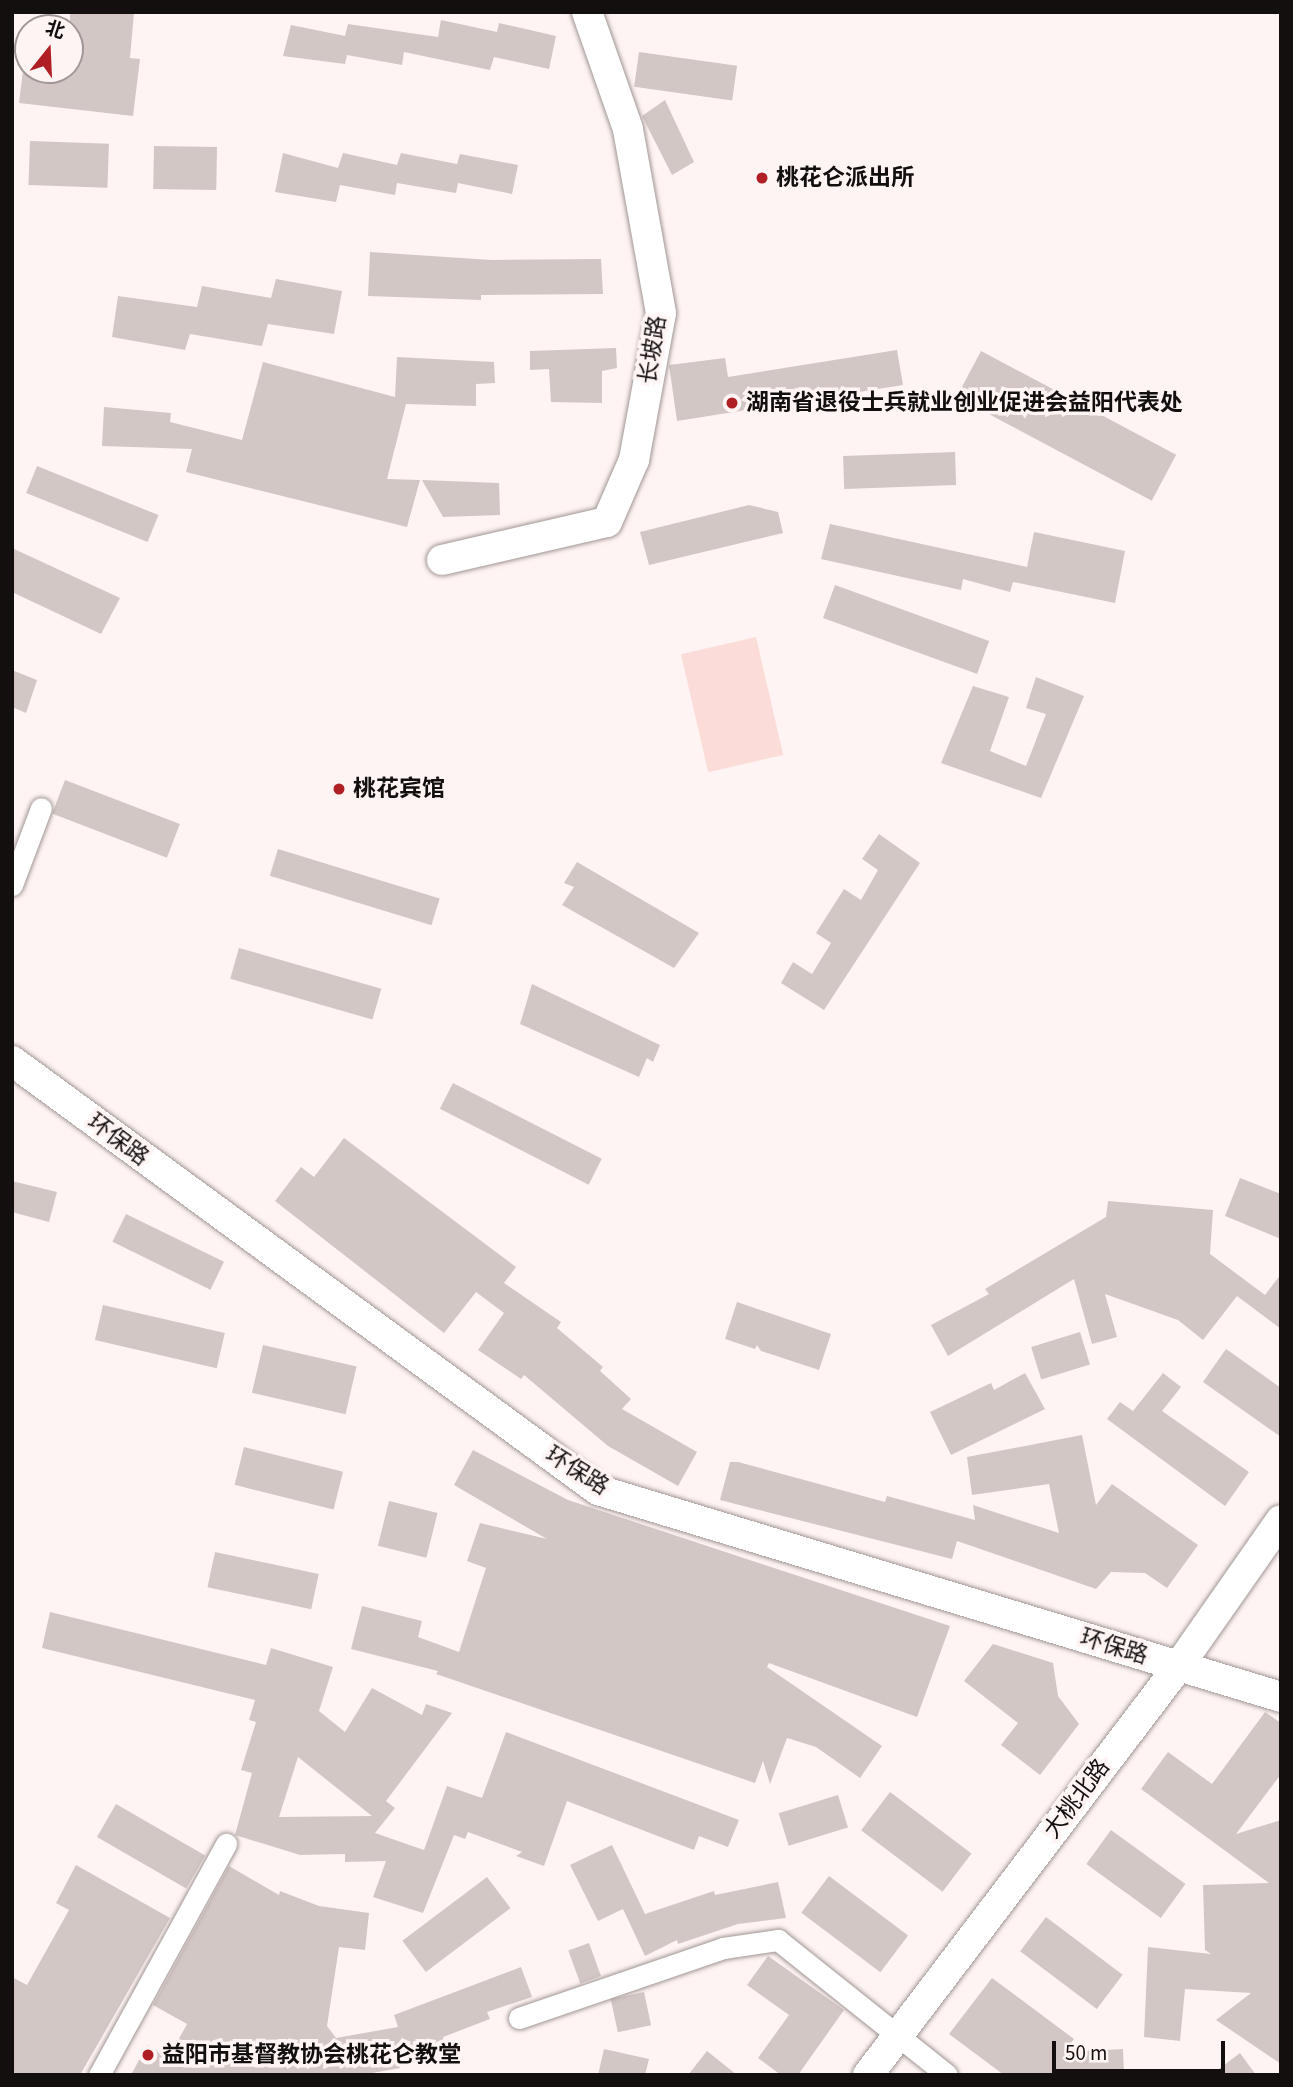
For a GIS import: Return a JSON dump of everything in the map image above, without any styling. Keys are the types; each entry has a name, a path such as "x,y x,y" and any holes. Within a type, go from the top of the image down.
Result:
{"street":[{"name":"长坡路","path":"442,560 607,522 634,460 662,313 628,129 587,12"},
{"path":"12,885 41,808"},
{"name":"环保路","path":"12,1061 598,1490 1281,1697"},
{"name":"大桃北路","path":"867,2075 1178,1667 1281,1520"},
{"path":"99,2075 226,1844"},
{"path":"519,2018 723,1948 778,1940 947,2075"}],"shaded area":[{"path":"756,637 783,755 708,772 681,654"}],"building":[{"path":"134,12 130,58 140,59 133,116 19,103 21,84 84,84 84,14 70,14"},
{"path":"441,20 497,32 499,23 556,36 549,69 494,57 490,70 404,52 402,65 347,55 345,64 283,56 291,25 345,36 348,24 438,37"},
{"path":"639,52 737,66 732,100 634,87"},
{"path":"665,100 694,162 672,175 642,116"},
{"path":"30,141 109,144 107,188 28,185"},
{"path":"154,146 217,147 216,190 153,189"},
{"path":"283,153 338,168 343,153 397,165 401,153 457,164 460,154 518,165 512,194 458,183 456,193 397,183 395,195 340,185 336,202 275,192"},
{"path":"370,252 492,260 601,259 603,294 481,295 481,300 368,296"},
{"path":"276,279 342,291 334,334 268,324 262,346 190,334 185,350 112,337 118,296 197,307 202,286 271,298"},
{"path":"616,348 617,368 602,371 602,403 551,402 549,369 530,370 530,351"},
{"name":"湖南省退役士兵就业创业促进会益阳代表处","path":"897,350 903,385 677,421 669,365 725,358 728,377"},
{"path":"981,351 1176,455 1152,501 957,397"},
{"path":"397,357 494,362 495,383 476,384 476,406 406,404 387,479 420,480 407,527 186,472 192,449 102,446 104,407 171,413 170,422 242,440 263,362 395,397"},
{"path":"955,452 956,485 844,489 843,456"},
{"path":"37,466 158,515 148,542 26,493"},
{"path":"422,480 499,483 500,515 443,517"},
{"path":"749,505 778,512 783,533 649,565 640,532"},
{"path":"830,524 1027,567 1034,532 1125,551 1115,603 1013,582 1010,592 963,579 961,590 821,559"},
{"path":"12,548 120,598 101,634 12,592"},
{"path":"835,585 989,641 977,674 823,618"},
{"path":"12,670 37,680 26,713 12,707"},
{"path":"1036,677 1084,696 1041,798 941,763 973,686 1009,697 990,751 1026,766 1046,714 1026,708"},
{"path":"65,780 180,824 167,858 52,814"},
{"path":"879,834 920,863 824,1010 781,983 793,962 812,974 831,943 816,933 844,889 861,900 878,870 862,859"},
{"path":"278,849 440,898 431,925 270,876"},
{"path":"577,862 699,933 674,968 562,905 574,887 564,883"},
{"path":"239,948 381,989 372,1020 230,979"},
{"path":"532,984 660,1045 653,1062 647,1058 639,1077 520,1024"},
{"path":"453,1083 602,1159 589,1185 440,1109"},
{"path":"344,1138 516,1267 504,1283 561,1322 557,1328 603,1367 600,1371 631,1399 622,1409 697,1452 678,1486 608,1446 524,1375 521,1379 478,1350 504,1313 476,1292 444,1333 275,1201 301,1167 314,1177"},
{"path":"1240,1178 1281,1194 1281,1239 1225,1216"},
{"path":"12,1181 57,1192 49,1222 12,1212"},
{"path":"1108,1201 1213,1210 1210,1254 1265,1295 1281,1274 1281,1329 1237,1296 1203,1340 1178,1320 1105,1294 1117,1337 1092,1344 1074,1279 948,1356 931,1325 989,1294 985,1289 1106,1217"},
{"path":"126,1214 224,1262 210,1290 112,1242"},
{"path":"737,1302 831,1334 819,1370 761,1351 757,1345 755,1349 725,1339"},
{"path":"103,1305 225,1333 217,1368 95,1340"},
{"path":"1080,1332 1090,1365 1041,1379 1031,1347"},
{"path":"263,1345 357,1367 346,1414 252,1393"},
{"path":"1226,1349 1281,1388 1281,1437 1203,1382"},
{"path":"1025,1373 1045,1409 951,1455 930,1412 991,1383 994,1390"},
{"path":"1163,1373 1181,1387 1162,1411 1249,1472 1225,1506 1107,1419 1120,1402 1133,1411"},
{"path":"1082,1435 1096,1505 1112,1484 1198,1545 1167,1588 1145,1573 1111,1572 1096,1589 957,1541 952,1559 720,1500 730,1462 738,1462 885,1502 887,1496 975,1520 973,1505 1059,1533 1049,1484 972,1495 967,1457"},
{"path":"244,1447 343,1472 334,1510 235,1485"},
{"path":"473,1450 568,1500 950,1626 917,1717 769,1663 767,1667 882,1746 860,1778 816,1747 787,1738 770,1784 763,1761 755,1783 436,1674 438,1671 351,1649 362,1606 422,1621 418,1637 459,1652 486,1568 467,1561 480,1523 547,1539 454,1485"},
{"path":"389,1501 438,1513 426,1558 378,1546"},
{"path":"215,1552 319,1574 311,1609 208,1587"},
{"path":"50,1612 266,1665 271,1648 333,1667 319,1711 345,1732 372,1688 422,1715 426,1704 452,1713 386,1801 395,1808 375,1833 424,1850 447,1786 482,1798 506,1732 739,1820 728,1847 699,1836 694,1850 567,1801 544,1866 516,1856 522,1852 468,1832 465,1839 454,1835 423,1913 373,1897 386,1861 345,1862 345,1854 300,1855 235,1835 252,1773 241,1770 256,1722 249,1720 255,1700 42,1648","holes":["298,1757 372,1816 279,1817"]},
{"path":"993,1644 1053,1663 1058,1696 1079,1724 1040,1775 1001,1745 1018,1723 964,1681"},
{"path":"1265,1712 1281,1723 1281,1774 1236,1834 1281,1820 1281,2064 1216,2020 1251,1993 1185,1989 1180,2041 1144,2037 1148,1947 1211,1954 1205,1950 1203,1885 1269,1883 1141,1789 1168,1752 1212,1784"},
{"path":"890,1792 971,1853 943,1892 861,1830"},
{"path":"838,1795 848,1828 789,1846 779,1813"},
{"path":"116,1804 205,1856 186,1888 97,1837"},
{"path":"1111,1830 1185,1884 1161,1918 1086,1864"},
{"path":"612,1845 645,1914 714,1891 715,1895 778,1882 786,1918 738,1924 678,1944 677,1940 645,1956 623,1909 598,1921 570,1865"},
{"path":"76,1865 170,1918 80,2075 12,2075 12,1977 27,1985 69,1910 56,1903"},
{"path":"229,1866 279,1895 280,1891 319,1906 369,1913 365,1950 339,1947 327,2026 336,2038 398,2027 394,2015 521,1967 532,1997 487,2012 490,2019 443,2037 445,2044 399,2061 400,2068 361,2075 131,2075 147,2045 169,2057 187,2024 153,2005"},
{"path":"829,1876 908,1936 880,1972 801,1913"},
{"path":"487,1877 510,1908 426,1972 402,1941"},
{"path":"1046,1917 1123,1975 1097,2009 1020,1951"},
{"path":"589,1943 601,1976 580,1983 568,1951"},
{"path":"768,1956 844,2010 798,2075 781,2075 758,2058 789,2015 747,1985"},
{"path":"992,1978 1074,2039 1064,2052 1123,2049 1124,2075 1004,2075 949,2034"},
{"path":"644,1992 651,2025 618,2032 611,1999"},
{"path":"604,2049 649,2059 645,2075 598,2075"},
{"path":"707,2051 737,2075 688,2075"},
{"path":"1240,2053 1256,2075 1211,2075"}],"place":[{"name":"桃花仑派出所","path":"762,178"},
{"name":"湖南省退役士兵就业创业促进会益阳代表处","path":"732,403"},
{"name":"桃花宾馆","path":"339,789"},
{"name":"益阳市基督教协会桃花仑教堂","path":"148,2055"}]}
